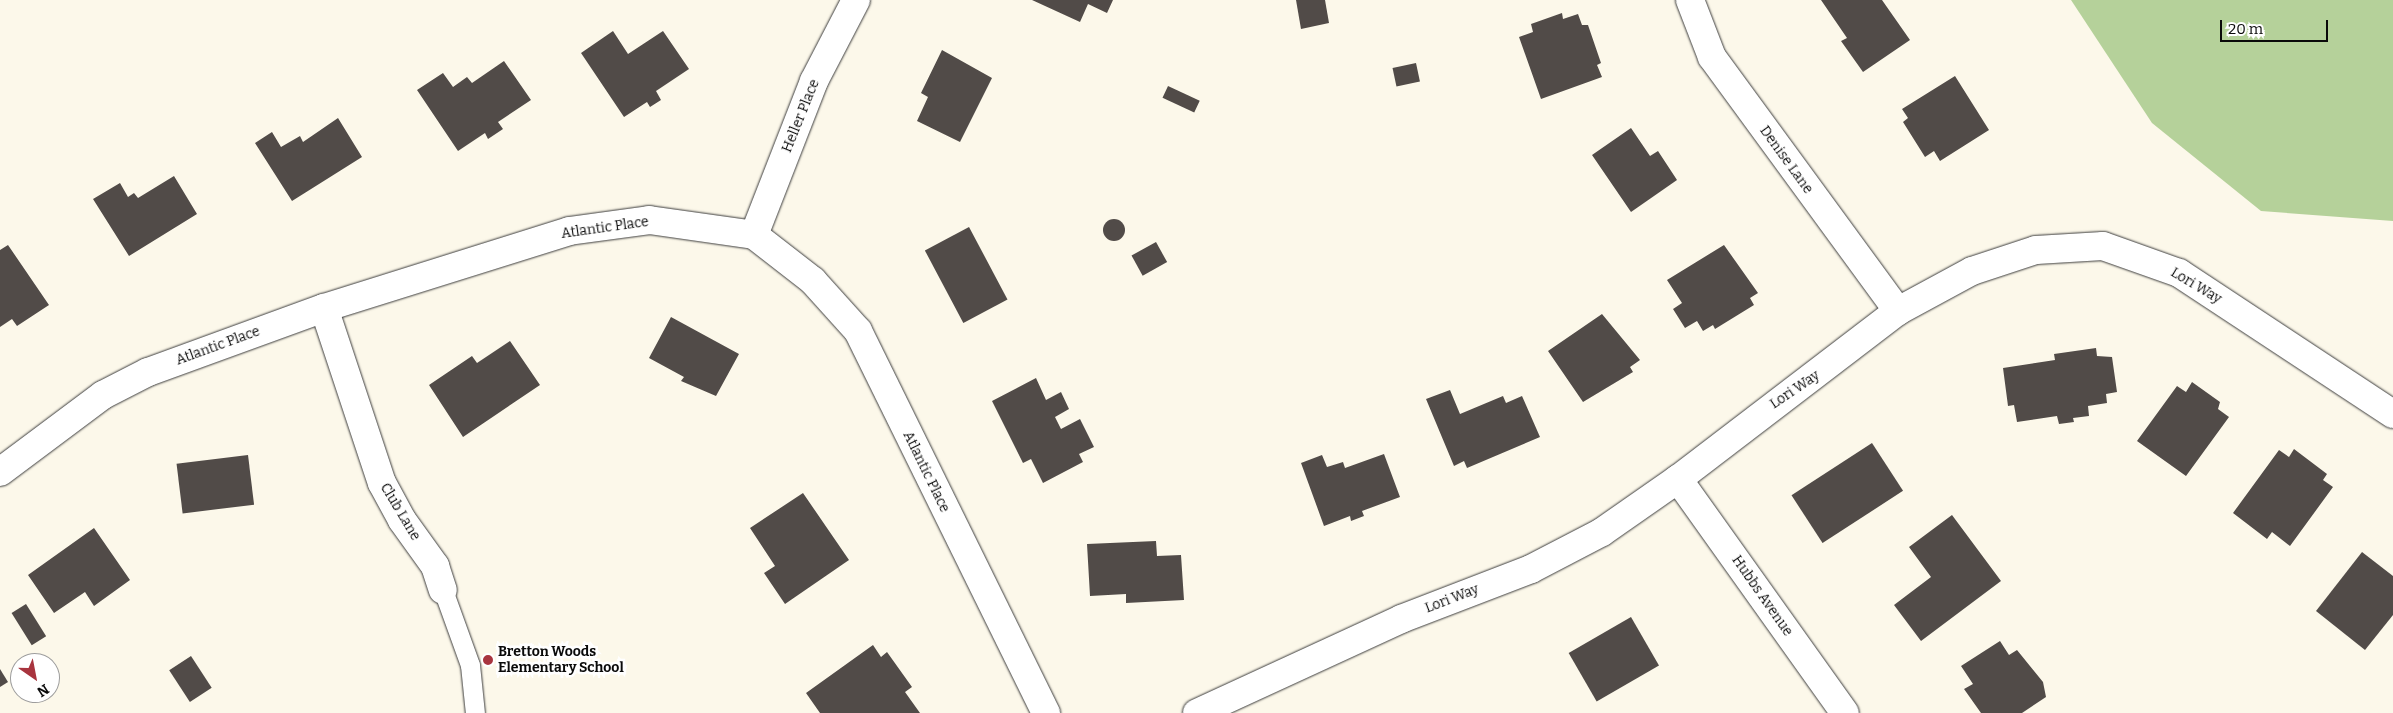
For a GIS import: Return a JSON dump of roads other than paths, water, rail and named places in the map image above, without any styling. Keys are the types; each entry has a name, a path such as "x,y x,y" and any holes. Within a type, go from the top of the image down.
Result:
{"street":[{"name":"Heller Place","path":"754,235 814,81 856,0"},
{"name":"Denise Lane","path":"1690,0 1712,57 1898,310"},
{"name":"Atlantic Place","path":"0,472 103,395 140,376 324,308 569,231 648,220 754,235 813,280 858,331 1046,713"},
{"name":"Lori Way","path":"1196,713 1401,619 1531,569 1602,532 1678,479 1898,310 1972,272 2036,250 2103,246 2179,273 2393,414"},
{"name":"Club Lane","path":"324,308 382,483 402,520 435,566 443,590"},
{"name":"Hubbs Avenue","path":"1678,479 1845,713"}],"lane":[{"name":"Club Lane","path":"443,590 470,665 475,713"}],"place":[{"name":"Bretton Woods Elementary School","path":"488,660"}]}
